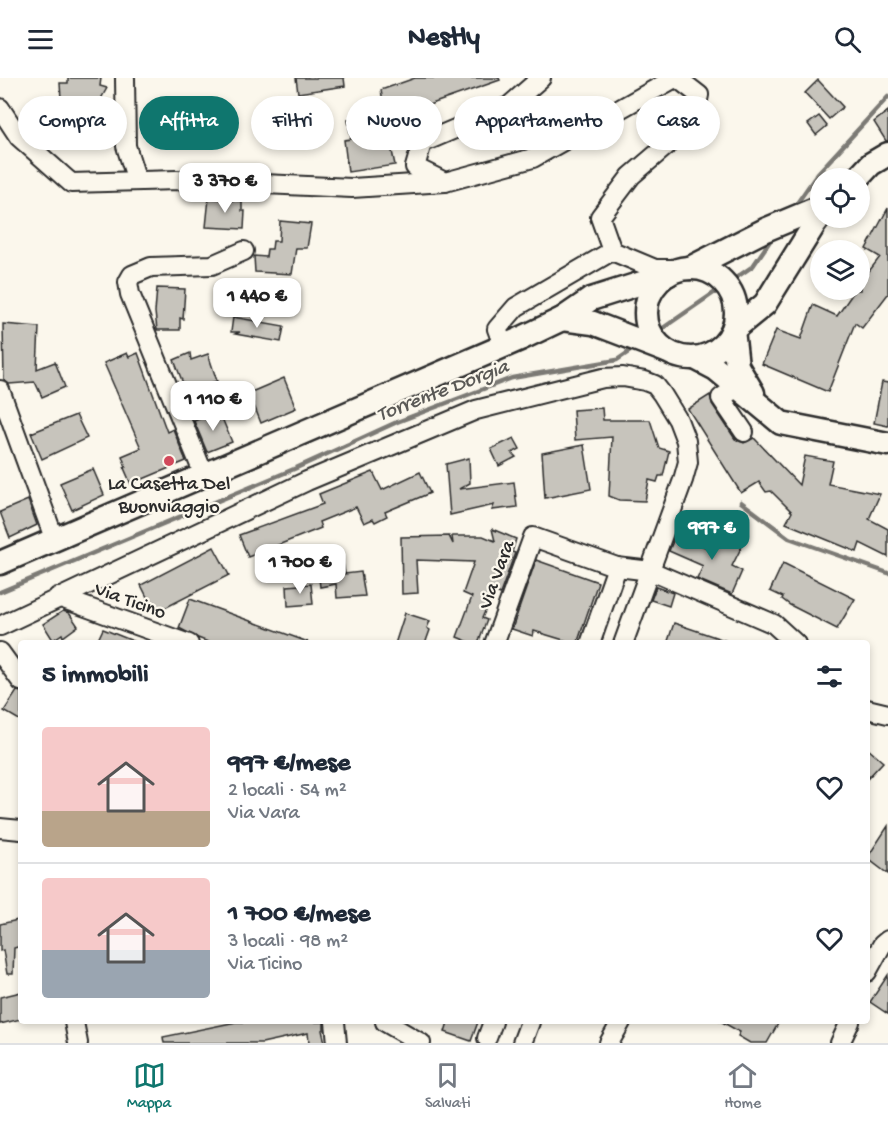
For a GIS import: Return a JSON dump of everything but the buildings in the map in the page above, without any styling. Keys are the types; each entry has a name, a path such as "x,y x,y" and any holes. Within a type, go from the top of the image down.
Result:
{"main road":[{"path":"868,168 888,154"},
{"path":"652,341 646,316 649,297 660,280 810,212"},
{"path":"562,320 593,323 652,341 683,358 695,358 718,350 733,330 765,303 812,228"},
{"path":"0,563 562,320 591,299 679,271 703,269 724,283 737,310 733,330 734,354 742,376 770,416"},
{"path":"695,358 716,369 770,416 782,423 888,444"}],"street":[{"path":"125,78 126,146 138,181"},
{"path":"0,108 19,137 71,183 177,180 352,188 445,182 533,158 676,78 699,95 693,123 631,176 600,217 612,251 655,268 679,271"},
{"path":"445,182 415,167 422,143 509,106 540,79"},
{"path":"204,475 130,294 128,282 132,275 151,267 212,265 244,251"},
{"path":"503,345 497,329 516,307 612,251"},
{"path":"0,626 307,481 476,410 603,378 623,377 655,385 683,430 687,441 688,462 625,640"},
{"path":"736,387 721,398 744,432"},
{"path":"0,390 54,538"},
{"name":"Via Vara","path":"495,640 533,537 617,567 651,571 774,624 792,640"},
{"path":"591,640 617,567"},
{"name":"Via Ticino","path":"58,597 178,640"},
{"path":"0,652 18,677"},
{"path":"870,710 888,714"},
{"path":"0,828 18,830"},
{"path":"870,967 882,945 888,940"},
{"path":"74,1024 78,1043"},
{"path":"335,1024 337,1043"},
{"path":"388,1024 421,1043"},
{"path":"609,1043 620,1024"},
{"path":"840,1043 849,1024"}],"waterway":[{"name":"Torrente Dorgia","path":"793,209 818,173 888,97"},
{"name":"Torrente Dorgia","path":"650,337 753,266 774,235"},
{"name":"Torrente Dorgia","path":"0,592 294,469 397,422 512,378 617,360 636,347"},
{"path":"741,502 789,538 888,573"}],"place":[{"name":"La Casetta Del Buonviaggio","path":"169,461"}]}
